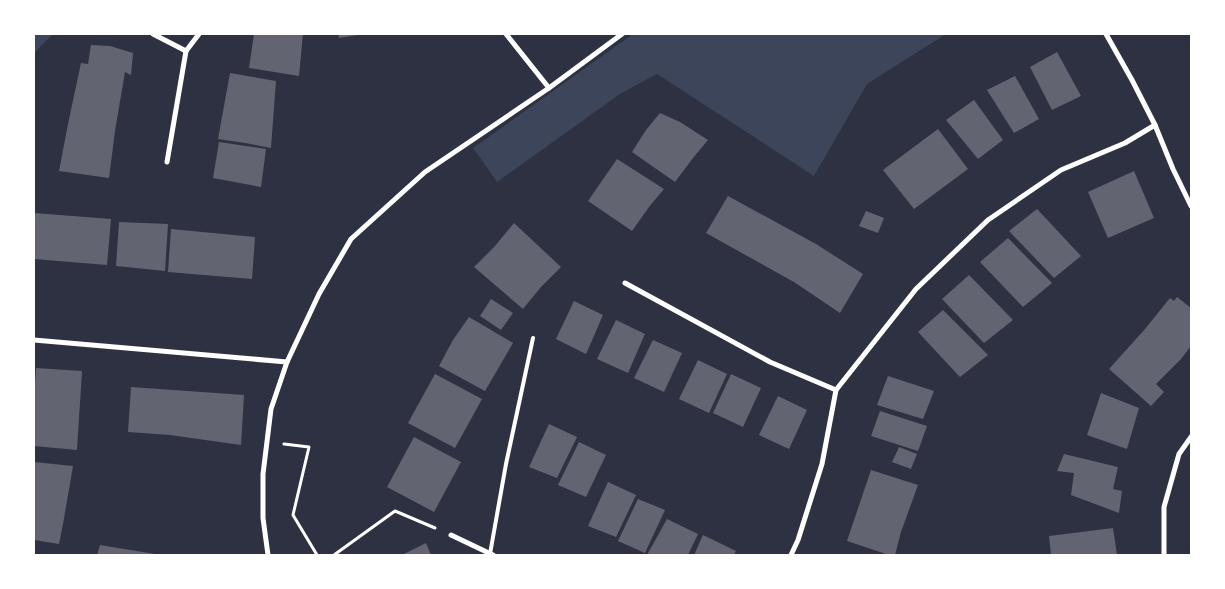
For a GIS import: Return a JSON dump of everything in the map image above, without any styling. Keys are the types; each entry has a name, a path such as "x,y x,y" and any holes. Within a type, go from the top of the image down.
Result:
{"street":[{"path":"153,34 186,51"},
{"path":"167,162 186,51 199,34"},
{"path":"506,34 550,88"},
{"path":"268,555 263,518 263,474 271,409 287,362 319,294 351,239 425,172 550,88 622,34"},
{"path":"1106,34 1155,125 1191,206"},
{"path":"791,555 798,540 822,464 836,390 916,289 988,220 1061,170 1125,143 1155,125"},
{"path":"626,283 770,362 836,390"},
{"path":"34,340 287,362"},
{"path":"1164,555 1164,507 1179,454 1191,437"},
{"path":"451,535 491,554"}],"lane":[{"path":"491,554 506,464 533,338"}],"path":[{"path":"267,442 309,448 293,516 318,555"},
{"path":"334,555 395,511 451,535"}],"shaded area":[{"path":"34,34 68,34 52,35 34,53"},
{"path":"633,34 946,34 867,84 814,176 657,74 620,94 497,182 473,148"}],"building":[{"path":"254,34 303,34 299,76 249,68"},
{"path":"338,34 358,34 358,35 339,38"},
{"path":"91,45 110,46 133,53 131,75 125,72 109,178 59,171 81,63 88,64"},
{"path":"1057,52 1081,96 1052,110 1030,67"},
{"path":"230,73 276,81 271,148 218,139"},
{"path":"1015,76 1039,119 1014,133 987,90"},
{"path":"974,100 1003,140 978,159 946,120"},
{"path":"660,113 680,122 708,140 675,182 632,152"},
{"path":"938,129 968,169 914,209 883,170"},
{"path":"219,142 266,149 261,187 213,178"},
{"path":"617,159 664,189 632,231 588,201"},
{"path":"1134,171 1154,218 1108,238 1088,192"},
{"path":"728,196 816,244 863,274 840,313 794,282 706,233"},
{"path":"1037,209 1081,256 1054,278 1009,231"},
{"path":"866,211 884,218 878,233 859,226"},
{"path":"34,213 111,219 107,265 34,259"},
{"path":"119,222 168,224 165,271 116,266"},
{"path":"514,223 561,267 523,309 474,267"},
{"path":"171,229 255,237 252,279 168,272"},
{"path":"1008,238 1052,283 1023,307 980,262"},
{"path":"969,275 1013,320 984,343 942,299"},
{"path":"1177,297 1191,308 1191,346 1156,384 1164,392 1151,406 1109,369 1170,298 1174,301"},
{"path":"491,299 513,313 501,330 480,316"},
{"path":"574,301 603,315 586,354 556,339"},
{"path":"943,310 988,355 960,377 918,332"},
{"path":"469,317 513,343 485,391 439,366 453,340"},
{"path":"616,320 645,334 628,373 597,359"},
{"path":"653,340 682,353 664,392 634,378"},
{"path":"698,360 727,374 709,413 679,399"},
{"path":"36,368 82,371 77,450 34,446"},
{"path":"435,374 482,399 455,448 408,423"},
{"path":"731,374 761,388 743,427 713,413"},
{"path":"888,376 934,391 923,419 877,405"},
{"path":"131,387 244,395 241,445 170,435 128,432"},
{"path":"1101,393 1139,408 1127,449 1087,435"},
{"path":"778,396 807,410 789,449 759,435"},
{"path":"880,411 927,426 918,451 871,436"},
{"path":"549,424 577,437 557,478 529,467"},
{"path":"414,437 461,462 434,512 387,487"},
{"path":"579,442 606,455 586,497 558,485"},
{"path":"899,447 917,454 911,469 892,462"},
{"path":"1064,454 1118,467 1113,489 1122,491 1119,513 1071,495 1074,473 1057,471"},
{"path":"34,462 73,466 59,544 34,540"},
{"path":"871,470 918,485 895,555 889,555 847,541"},
{"path":"608,482 636,495 616,537 588,526"},
{"path":"638,499 665,510 645,553 618,541"},
{"path":"667,519 698,534 688,555 647,555"},
{"path":"1113,528 1117,555 1051,555 1049,536"},
{"path":"703,535 736,551 734,555 694,555"},
{"path":"426,543 431,555 402,555"},
{"path":"100,545 155,554 155,555 97,555"}]}
